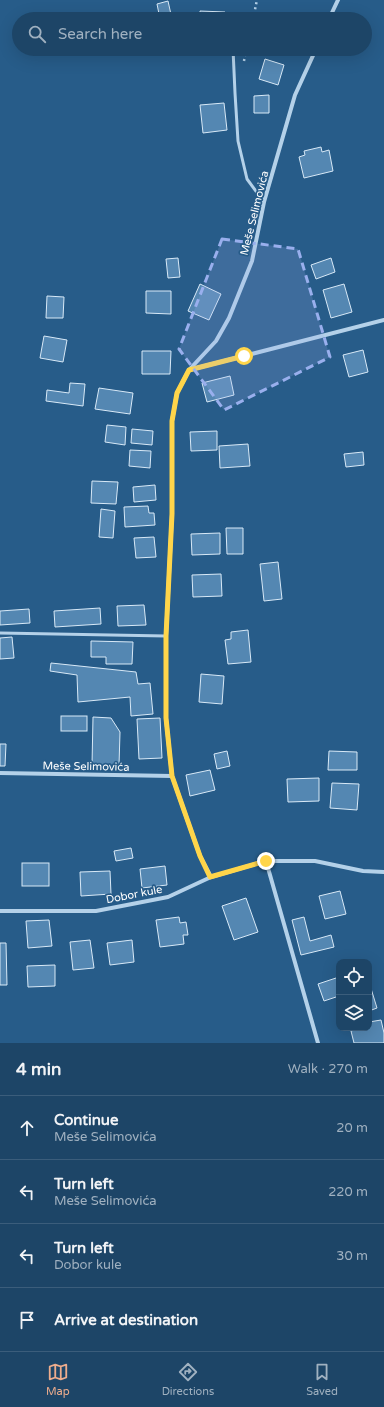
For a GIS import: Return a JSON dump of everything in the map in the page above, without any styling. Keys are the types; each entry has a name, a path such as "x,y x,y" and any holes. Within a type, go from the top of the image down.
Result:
{"street":[{"path":"332,12 338,0"},
{"name":"Meše Selimovića","path":"210,877 200,856 172,776 166,718 166,636 172,514 172,421 177,393 189,370 216,341 229,318 252,261 264,202 295,95 313,56"},
{"path":"189,370 384,320"},
{"name":"Meše Selimovića","path":"0,773 172,776"},
{"path":"266,861 318,1043"},
{"name":"Dobor kule","path":"0,911 96,911 168,897 210,877 266,861 315,861 363,872 384,872"}],"lane":[{"path":"233,56 238,141 247,179 264,202"},
{"path":"0,634 166,636"}],"path":[{"path":"255,12 258,0"}],"highlighted area":[{"path":"222,239 298,249 330,357 224,410 179,349"}],"building":[{"path":"168,1 170,12 159,12 157,4"},
{"path":"200,11 225,12 200,12"},
{"path":"265,59 284,65 278,85 259,79"},
{"path":"269,95 269,113 254,113 254,96"},
{"path":"224,103 227,130 203,133 200,105"},
{"path":"321,147 322,152 329,150 333,171 304,178 299,157 305,155 304,151"},
{"path":"178,258 180,277 168,278 166,259"},
{"path":"331,258 335,272 316,279 311,265"},
{"path":"200,284 221,294 209,320 188,311"},
{"path":"344,284 352,312 331,318 323,290"},
{"path":"146,291 171,291 171,314 146,313"},
{"path":"47,296 64,297 63,318 46,318"},
{"path":"44,336 67,340 63,362 40,358"},
{"path":"363,350 368,372 349,377 343,355"},
{"path":"142,351 171,351 170,374 142,374"},
{"path":"230,376 234,395 207,402 202,383"},
{"path":"70,383 85,384 83,406 46,401 47,390 69,393"},
{"path":"99,388 133,393 130,414 95,409"},
{"path":"107,425 126,427 125,445 105,442"},
{"path":"132,429 153,431 152,445 131,443"},
{"path":"217,431 217,450 191,451 190,432"},
{"path":"248,444 250,466 220,468 219,446"},
{"path":"130,450 151,451 150,468 129,466"},
{"path":"363,452 364,465 346,467 344,454"},
{"path":"92,481 118,482 116,504 91,503"},
{"path":"155,485 156,500 134,502 133,487"},
{"path":"148,506 149,513 154,513 155,525 125,527 124,507"},
{"path":"101,509 115,511 113,538 99,537"},
{"path":"226,528 243,528 243,554 227,554"},
{"path":"220,533 220,554 192,555 191,534"},
{"path":"154,537 156,557 136,558 134,538"},
{"path":"278,562 282,599 264,601 260,564"},
{"path":"221,574 222,596 193,597 192,575"},
{"path":"144,605 146,625 118,626 117,606"},
{"path":"100,608 101,624 55,627 54,611"},
{"path":"29,609 30,623 0,625 0,611"},
{"path":"248,630 251,662 228,664 225,640 231,639 231,632"},
{"path":"12,637 14,658 0,659 0,638"},
{"path":"91,641 133,642 132,664 106,664 106,657 91,657"},
{"path":"51,663 136,672 138,684 150,683 153,714 131,716 130,697 78,702 77,675 50,671"},
{"path":"201,674 224,676 222,704 199,702"},
{"path":"61,716 87,716 87,731 61,731"},
{"path":"93,717 111,718 120,732 119,766 92,765"},
{"path":"160,718 162,758 139,759 137,719"},
{"path":"0,744 6,744 5,766 0,766"},
{"path":"227,751 230,766 217,769 214,754"},
{"path":"329,751 357,752 357,770 328,770"},
{"path":"210,770 215,790 190,796 186,775"},
{"path":"319,778 319,801 288,802 287,779"},
{"path":"332,783 359,784 357,810 330,808"},
{"path":"131,848 133,858 116,861 114,851"},
{"path":"22,863 49,863 49,886 22,886"},
{"path":"165,866 167,885 142,888 140,869"},
{"path":"110,871 111,894 81,896 80,872"},
{"path":"340,891 346,914 325,919 319,896"},
{"path":"246,898 258,932 234,940 222,906"},
{"path":"179,917 180,923 186,922 188,935 183,935 184,944 160,947 156,920"},
{"path":"304,917 310,941 331,935 334,947 301,955 292,920"},
{"path":"49,920 52,946 28,948 26,921"},
{"path":"90,940 94,968 73,970 70,942"},
{"path":"132,940 134,962 110,965 107,943"},
{"path":"0,943 6,943 7,985 0,985"},
{"path":"55,965 55,986 28,987 27,966"},
{"path":"336,978 336,997 324,1001 318,984"},
{"path":"372,992 377,1008 372,1010"},
{"path":"381,1020 384,1033 384,1043 354,1043 351,1031 372,1031 372,1022"}],"route":[{"path":"244,356 189,370 177,393 172,421 172,514 166,636 166,718 172,776 200,856 210,877 266,861"}]}
